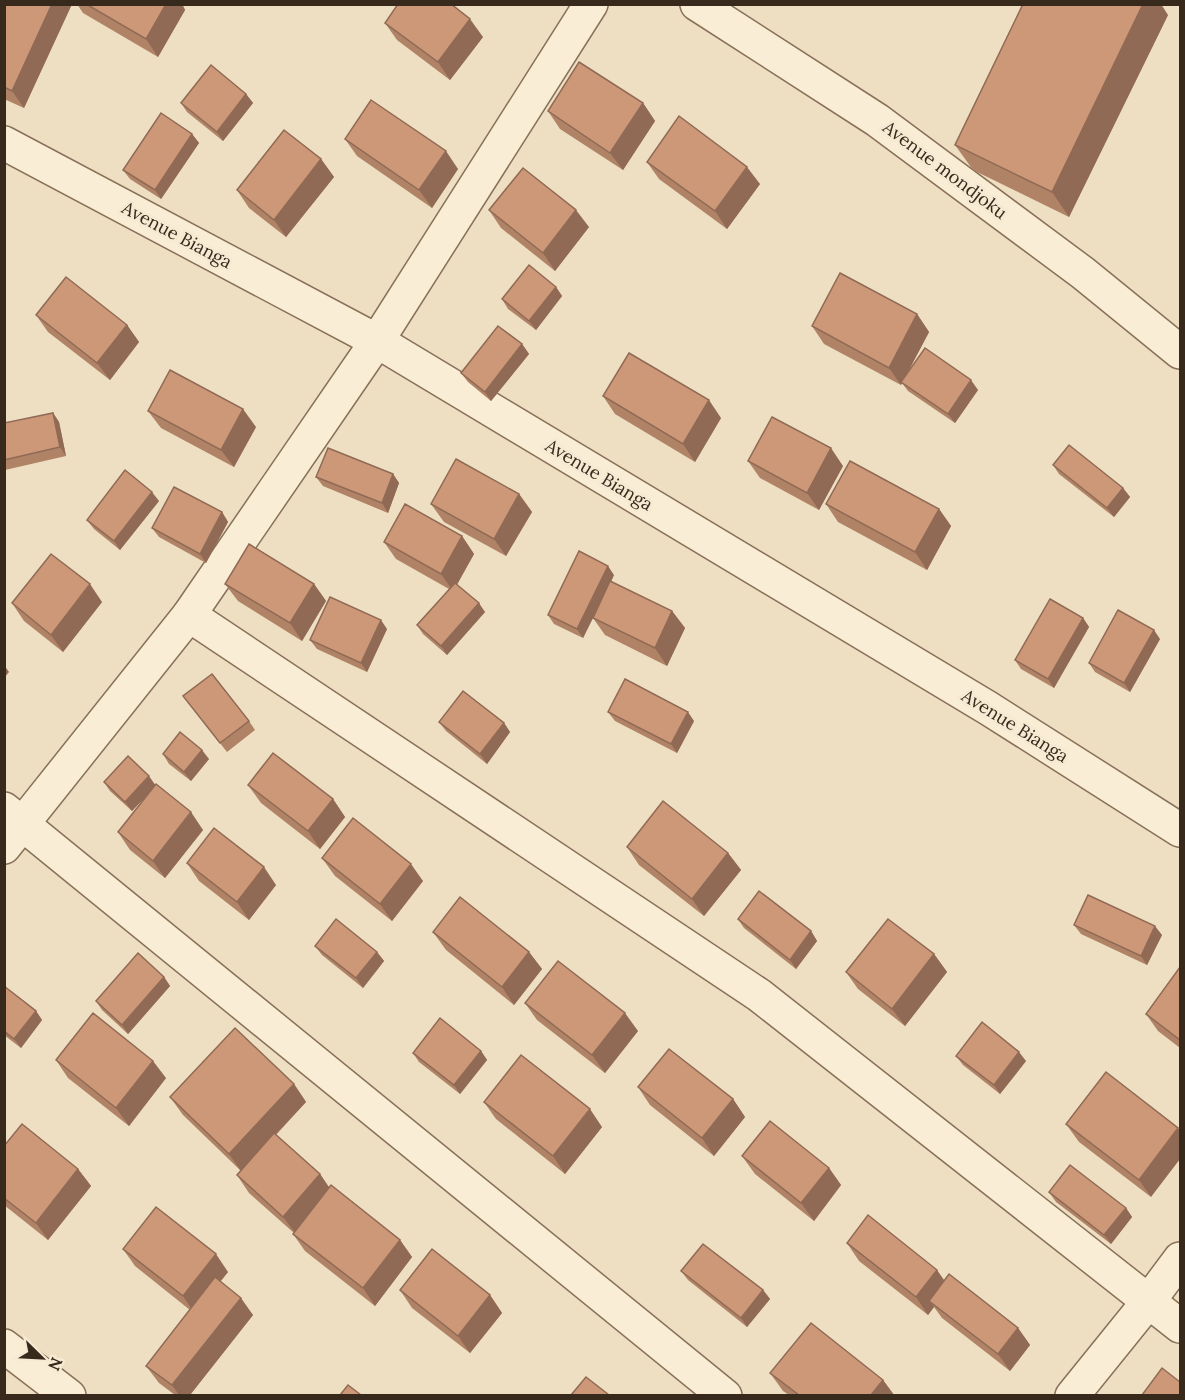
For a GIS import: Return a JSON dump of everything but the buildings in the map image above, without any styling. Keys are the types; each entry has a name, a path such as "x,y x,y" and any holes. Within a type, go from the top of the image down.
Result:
{"street":[{"path":"591,4 377,341 189,615 11,826 725,1395"},
{"name":"Avenue mondjoku","path":"697,4 877,120 1083,273 1180,352"},
{"name":"Avenue Bianga","path":"4,143 377,341 988,708 1180,830"},
{"path":"189,615 759,995 1180,1326"},
{"path":"1072,1395 1180,1259"},
{"path":"4,1346 69,1395"}]}
